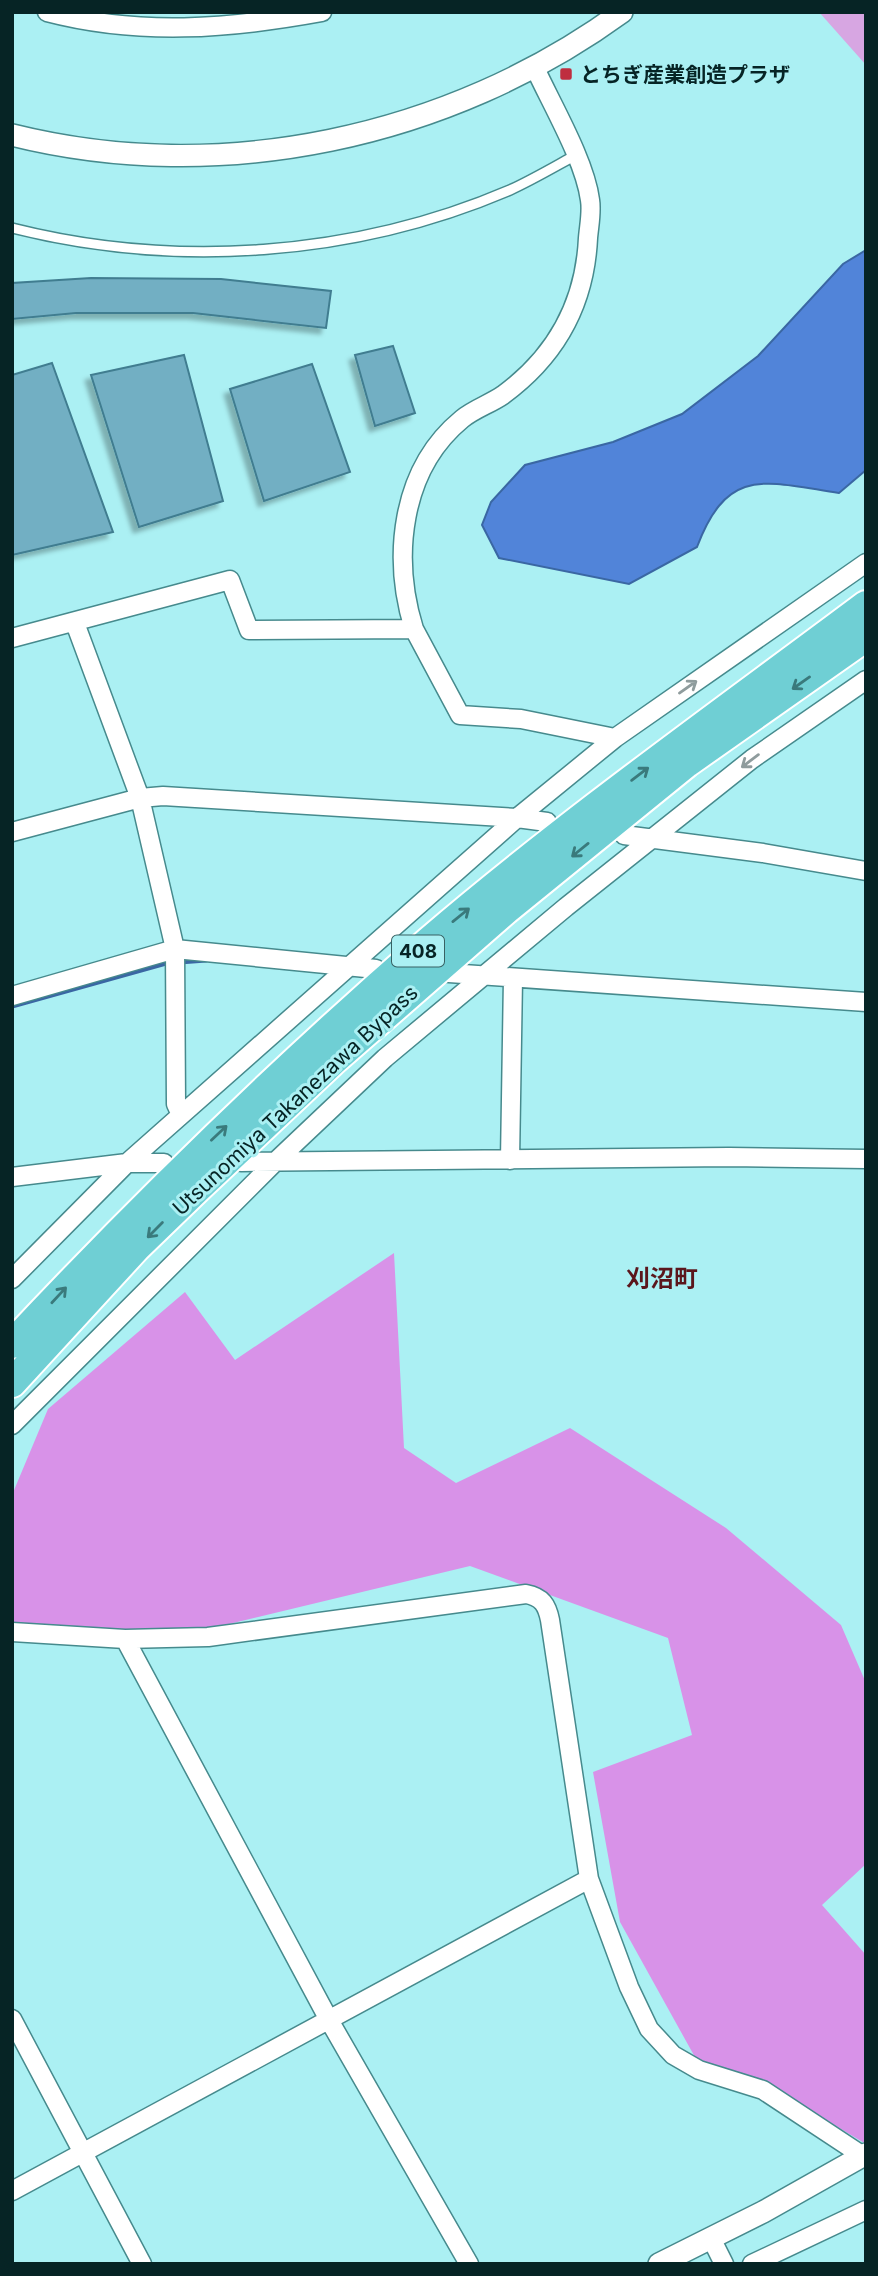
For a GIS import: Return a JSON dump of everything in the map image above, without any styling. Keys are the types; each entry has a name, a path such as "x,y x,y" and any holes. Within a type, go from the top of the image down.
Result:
{"highway":[{"name":"Utsunomiya Takanezawa Bypass","path":"12,1345 93,1258 217,1135 429,941 583,818 866,605"},
{"name":"Utsunomiya Takanezawa Bypass","path":"12,1383 136,1248 332,1062 506,910 687,763 863,640"}],"street":[{"path":"47,12 97,24 186,30 322,12"},
{"path":"12,135 69,149 159,157 292,148 389,126 488,90 536,68 611,15"},
{"path":"536,68 576,155 590,200 581,290 566,328 538,365 502,396 462,419 433,450 415,486 404,522 401,563 414,629 460,715 521,719 615,738"},
{"path":"12,1279 127,1163 517,818 615,738 866,563"},
{"path":"12,638 230,580 249,630 414,629"},
{"path":"75,623 140,798 176,949 176,1104 181,1115"},
{"path":"12,1425 275,1162 385,1058 482,975 650,839 752,759 866,680"},
{"path":"12,832 140,798 177,797 547,822"},
{"path":"624,835 763,853 866,871"},
{"path":"12,996 176,949 376,969"},
{"path":"449,973 866,1002"},
{"path":"510,1160 513,978"},
{"path":"241,1162 729,1157 866,1159"},
{"path":"12,1177 127,1163 164,1163"},
{"path":"12,1632 125,1639 208,1637 526,1594 537,1596 544,1603 551,1620 589,1879 629,1987 649,2029 673,2055 699,2070 762,2090 865,2156 659,2264"},
{"path":"125,1639 329,2020 469,2264"},
{"path":"12,2191 589,1879"},
{"path":"12,2019 142,2264"},
{"path":"752,2264 866,2210"},
{"path":"711,2238 724,2264"}],"lane":[{"path":"12,228 80,244 135,250 197,254 255,251 401,226 510,190 576,155"}],"shaded area":[{"path":"819,12 866,12 866,65"},
{"path":"394,1253 404,1448 456,1483 570,1428 726,1528 841,1625 866,1683 866,1864 822,1905 866,1955 866,2144 766,2084 696,2059 620,1922 593,1772 692,1735 668,1638 470,1566 183,1635 12,1624 12,1495 48,1409 185,1292 235,1360"}],"water":[{"path":"866,250 866,470 839,493 770,484 752,485 736,491 722,502 709,521 697,547 629,584 499,558 482,525 491,502 525,465 613,442 682,414 758,356 843,264"}],"building":[{"path":"91,278 221,279 331,291 326,328 193,313 76,313 12,319 12,283"},
{"path":"393,346 415,413 375,426 355,355"},
{"path":"184,355 223,501 139,527 91,375"},
{"path":"52,363 113,532 12,555 12,375"},
{"path":"312,364 350,472 264,501 230,389"}],"waterway":[{"path":"12,1006 166,963 206,960"}],"place":[{"name":"とちぎ産業創造プラザ","path":"566,74"}],"district":[{"name":"刈沼町","path":"662,1278"}]}
